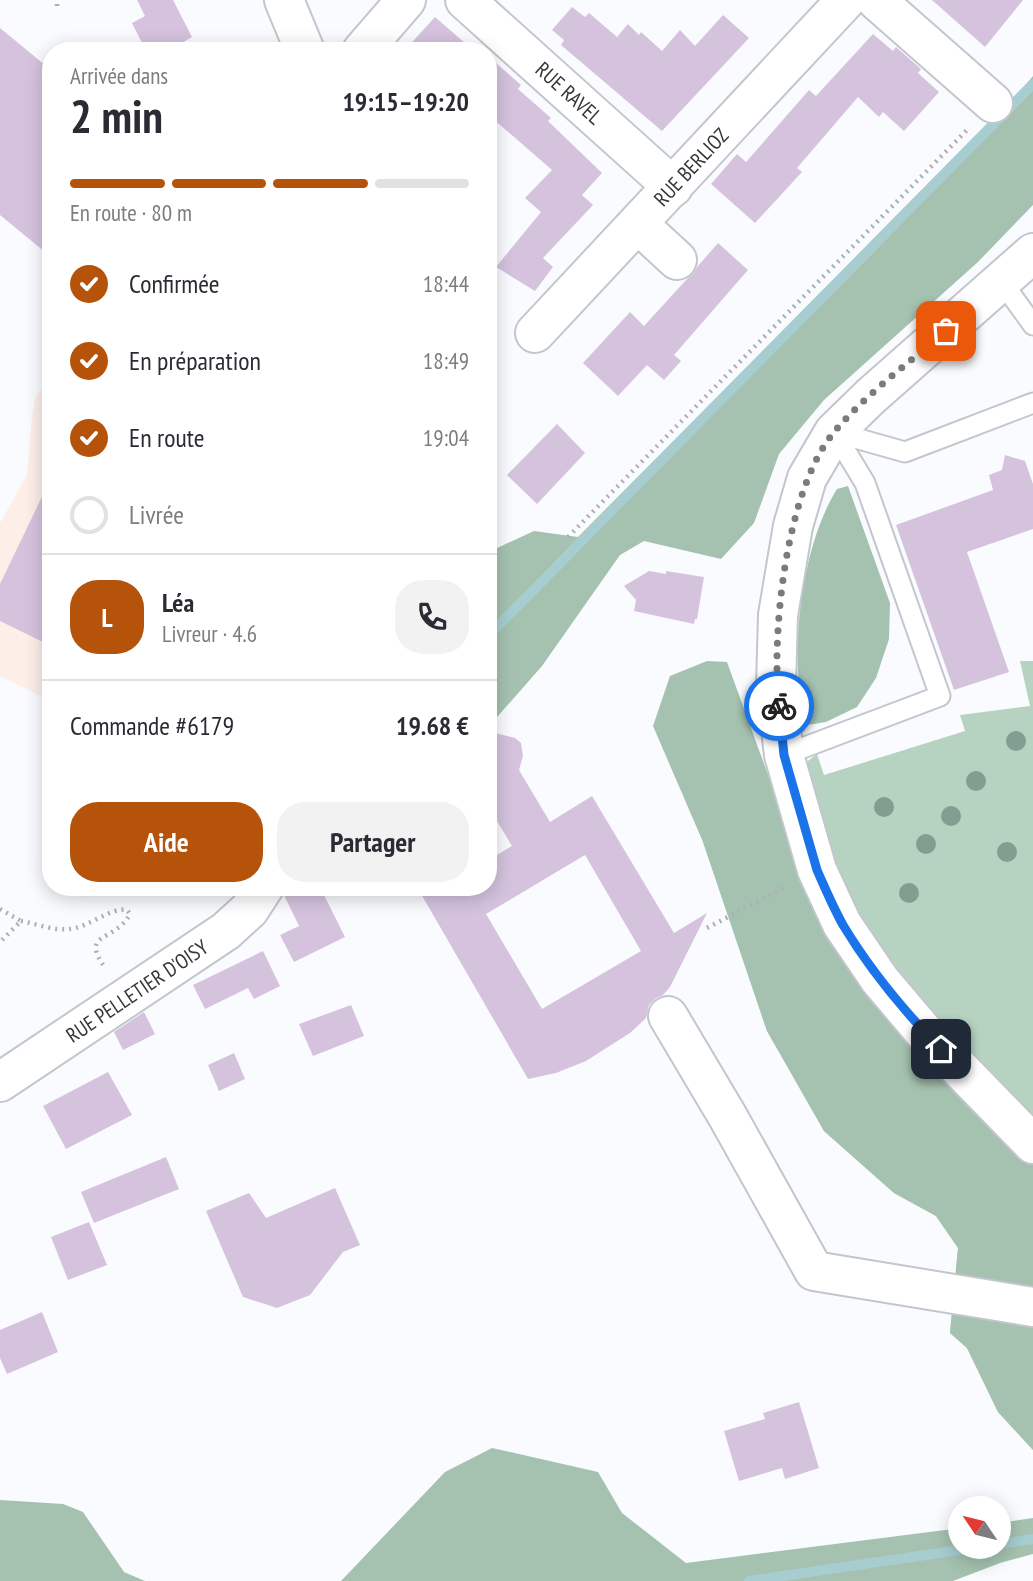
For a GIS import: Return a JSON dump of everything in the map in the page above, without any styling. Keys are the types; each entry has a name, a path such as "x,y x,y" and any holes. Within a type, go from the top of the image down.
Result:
{"street":[{"path":"284,0 301,42"},
{"path":"370,42 406,0"},
{"name":"RUE RAVEL","path":"465,0 673,187"},
{"name":"RUE BERLIOZ","path":"535,333 846,0"},
{"path":"876,0 993,103"},
{"path":"638,223 677,260"},
{"path":"1033,253 834,432 807,478 793,526 778,615 776,687 784,755 817,870 842,924 880,980 924,1032 1033,1144"},
{"name":"RUE PELLETIER D'OISY","path":"0,1082 226,931 249,910 258,896"},
{"path":"668,1016 814,1271 1033,1307"}],"lane":[{"path":"1002,282 1033,325"},
{"path":"834,432 905,452 1033,403"},
{"path":"784,755 940,696 865,483 834,432"}],"path":[{"path":"568,537 993,103"},
{"path":"707,928 817,870"},
{"path":"0,909 21,921 69,929 88,925 118,910 127,910 130,914 125,924 99,940 95,953 128,998"},
{"path":"0,942 21,921"}],"shaded area":[{"path":"42,389 42,697 0,676 0,523 27,475 36,397"}],"green space":[{"path":"1033,76 1033,205 978,262 824,400 779,454 754,523 721,559 644,541 620,555 542,666 497,717 497,548 534,531 578,537"},
{"path":"848,486 890,603 889,639 876,678 857,707 826,722 807,725 799,678 798,650 805,578 827,508 837,489"},
{"path":"707,661 727,662 802,868 1033,1153 1033,1450 998,1412 967,1348 950,1333 958,1248 936,1216 894,1193 824,1131 767,1031 703,842 653,726 670,676"},
{"path":"1020,661 1033,661 1033,1450 998,1412 967,1348 950,1333 958,1248 936,1216 894,1193 824,1131 767,1031 703,842 817,754 824,775 965,731 960,715 1030,706"},
{"path":"492,1448 598,1472 622,1513 686,1563 948,1530 948,1559 1012,1559 1012,1521 1033,1518 1033,1554 953,1581 341,1581 445,1472"},
{"path":"0,1500 63,1504 83,1512 124,1572 145,1581 0,1581"}],"building":[{"path":"137,0 173,0 192,37 183,42 142,42 132,23 145,16"},
{"path":"932,0 1023,0 985,47"},
{"path":"572,7 585,17 589,13 617,37 628,24 662,51 680,30 695,46 723,15 749,38 662,131 561,45 564,40 552,30"},
{"path":"435,17 464,42 412,42"},
{"path":"0,28 42,63 42,250 0,215"},
{"path":"873,34 893,51 896,47 921,69 918,73 939,92 904,131 883,112 879,117 858,97 797,168 802,172 755,223 711,184 737,154 746,162 809,90 816,96"},
{"path":"497,64 521,85 518,89 551,118 548,121 602,173 582,195 593,205 543,258 553,267 535,291 497,266 541,212 525,198 552,170 497,122"},
{"path":"718,243 748,270 674,355 681,361 664,380 647,365 618,396 583,363 630,312 644,326"},
{"path":"557,424 585,453 537,504 507,475"},
{"path":"1005,455 1025,461 1033,484 1033,529 967,552 1009,672 954,690 896,525 993,490 989,475 1002,470"},
{"path":"42,497 42,642 0,621 0,584"},
{"path":"649,571 704,577 694,624 634,611 636,600 624,586"},
{"path":"497,733 515,738 521,743 523,756 519,770 550,822 592,796 674,933 707,913 670,987 649,1005 646,1018 630,1033 586,1061 556,1073 528,1079 422,896 497,896 497,855 512,846 497,821","holes":["585,855 641,951 542,1009 486,914"]},
{"path":"284,896 324,896 345,937 294,962 280,935 299,926"},
{"path":"263,951 280,986 254,999 248,988 205,1009 193,985"},
{"path":"351,1005 364,1036 313,1056 299,1024"},
{"path":"144,1012 155,1034 123,1050 114,1032"},
{"path":"234,1053 245,1079 219,1091 208,1065"},
{"path":"108,1072 132,1115 66,1149 43,1106"},
{"path":"166,1157 179,1189 94,1223 81,1192"},
{"path":"335,1188 360,1245 343,1252 310,1295 277,1308 243,1297 206,1211 249,1193 266,1218"},
{"path":"89,1222 107,1265 68,1280 51,1237"},
{"path":"42,1312 58,1352 7,1374 0,1358 0,1330"},
{"path":"799,1402 819,1468 785,1479 782,1468 739,1481 724,1431 765,1419 763,1413"}],"waterway":[{"path":"497,627 1033,84"},
{"path":"1012,1542 1033,1539"},
{"path":"749,1581 948,1552"}],"way so far":[{"path":"779,706 776,687 778,615 793,526 807,478 834,432 946,331"}],"route":[{"path":"779,706 784,755 817,870 842,924 880,980 941,1049"}]}
